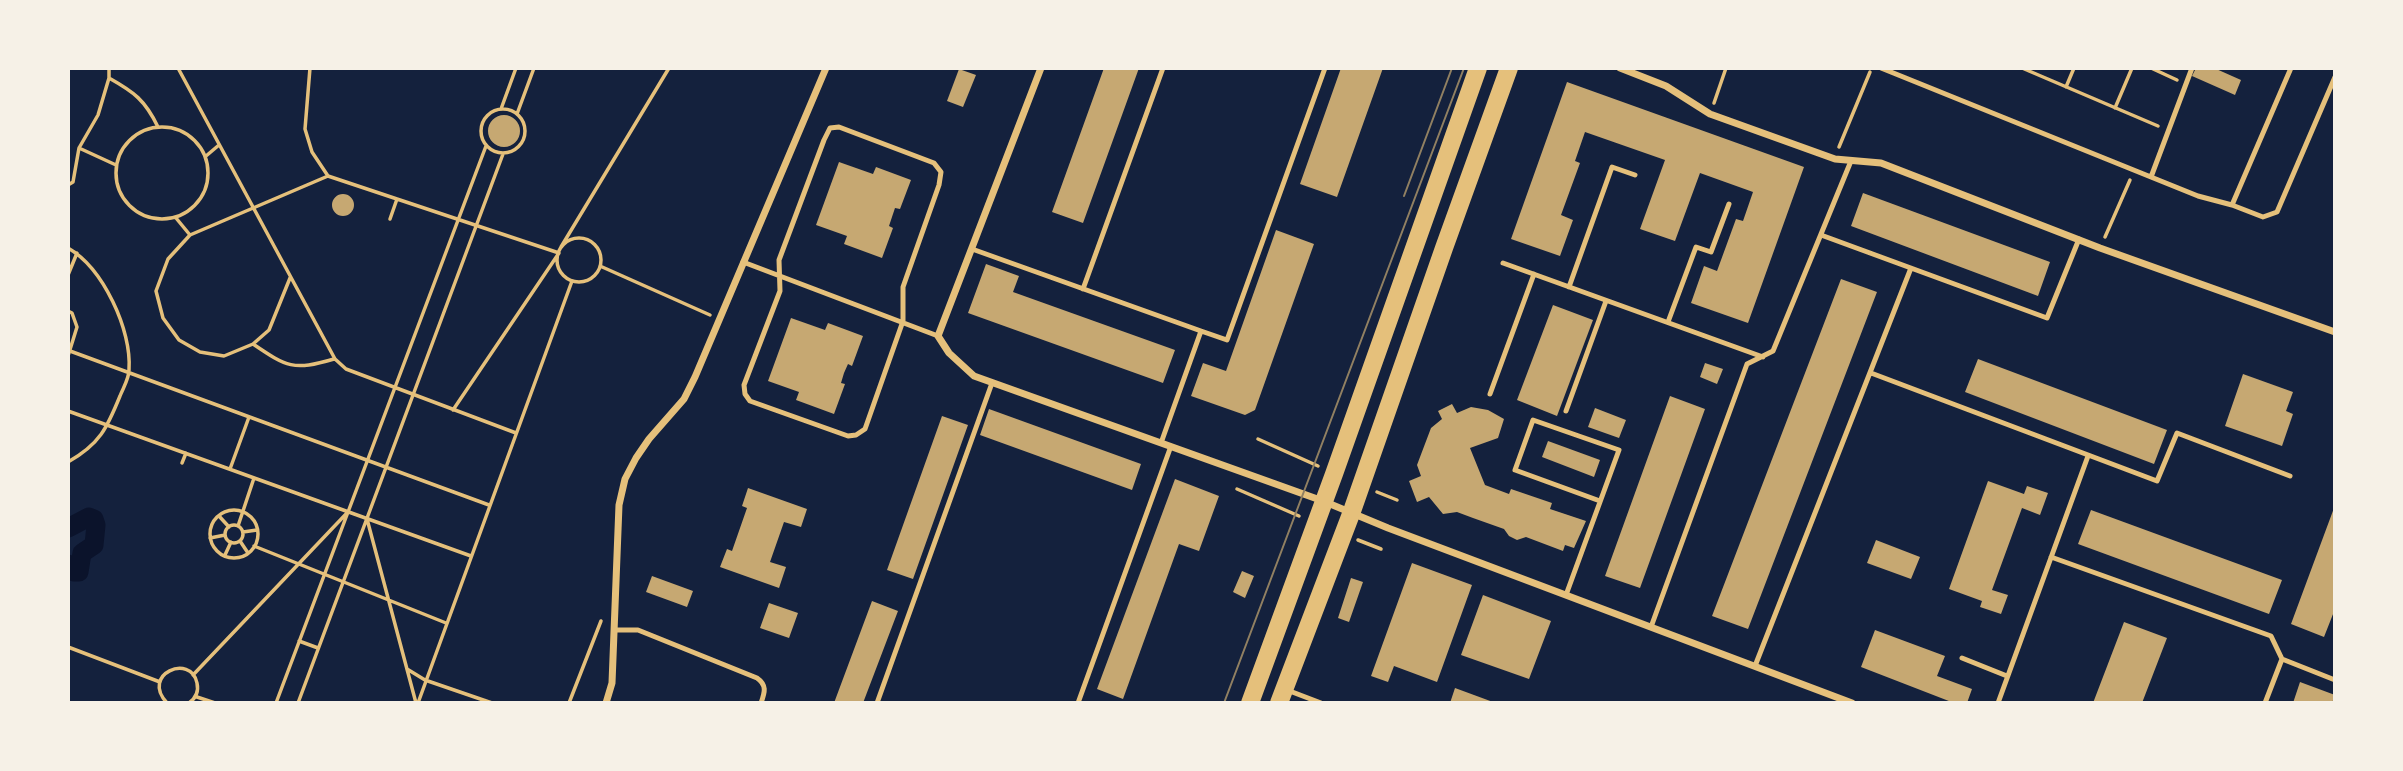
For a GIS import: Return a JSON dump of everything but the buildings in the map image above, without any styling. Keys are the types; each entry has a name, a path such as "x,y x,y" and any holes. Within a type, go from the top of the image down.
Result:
{"main road":[{"path":"1250,703 1478,68"},
{"path":"1281,696 1351,514 1509,68"}],"street":[{"path":"606,703 612,683 619,505 625,479 649,439 684,399 827,68"},
{"path":"1041,68 938,335 949,353 974,376 1323,501 1351,514 1852,703"},
{"path":"1620,68 1666,86 1710,114 1835,159 1881,163 2100,248 2335,332"}],"lane":[{"path":"1083,289 1163,68"},
{"path":"972,249 1227,340 1325,68"},
{"path":"1881,68 2198,196 2263,217 2277,212 2335,77"},
{"path":"2151,177 2192,68"},
{"path":"2232,205 2291,68"},
{"path":"839,127 934,163 941,172 939,185 903,287 903,321 865,429 856,435 848,436 750,401 746,394 744,385 780,291 779,260 830,128 839,127"},
{"path":"1651,627 1747,364 1773,351 1851,161"},
{"path":"1569,287 1612,167 1634,175"},
{"path":"1668,323 1696,247 1711,252 1729,204"},
{"path":"1821,235 2047,318 2079,239"},
{"path":"743,262 938,335"},
{"path":"1503,263 1763,357"},
{"path":"1755,666 1911,268"},
{"path":"1490,394 1534,274"},
{"path":"1566,411 1606,300"},
{"path":"1161,443 1201,331"},
{"path":"1871,373 2157,481 2177,433 2290,476"},
{"path":"877,703 992,383"},
{"path":"1566,595 1619,450 1533,419 1515,470 1600,501"},
{"path":"1078,703 1171,446"},
{"path":"1997,703 2088,456"},
{"path":"2050,557 2272,636 2282,659 2265,703"},
{"path":"614,630 638,630 757,678 763,682 765,689 761,703"},
{"path":"1962,658 2007,676"},
{"path":"2282,659 2335,680"},
{"path":"1281,696 1321,703"}],"path":[{"path":"68,185 73,182 79,148 98,115 109,68"},
{"path":"178,68 335,359 346,369 516,433"},
{"path":"310,68 305,129 312,152 328,176 559,253"},
{"path":"501,109 516,68"},
{"path":"517,114 534,68"},
{"path":"561,247 573,239 588,241 599,251 600,266 592,278 586,281 566,278 558,267 561,247 668,68"},
{"path":"1710,114 1726,68"},
{"path":"2022,68 2168,130"},
{"path":"2066,87 2074,68"},
{"path":"2115,108 2132,68"},
{"path":"2151,68 2186,83"},
{"path":"1835,159 1870,72"},
{"path":"108,78 134,91 149,108 158,127"},
{"path":"509,110 517,114 523,121 525,137 514,150 503,154 486,146 481,131 482,123 493,111 509,110"},
{"path":"158,127 179,129 200,145 206,156 208,182 203,194 195,205 176,217 160,219 135,211 119,190 116,165 121,151 129,140 140,132 158,127"},
{"path":"206,156 219,145"},
{"path":"276,703 486,146"},
{"path":"79,148 116,165"},
{"path":"298,703 503,154"},
{"path":"291,277 269,330 253,344 224,356 200,352 179,340 163,318 156,292 168,259 190,235 328,176"},
{"path":"2100,248 2132,176"},
{"path":"390,219 397,199"},
{"path":"176,217 190,235"},
{"path":"68,248 77,253 100,279 117,310 128,348 130,373 108,425 89,450 68,462"},
{"path":"68,275 77,253"},
{"path":"453,410 559,253"},
{"path":"600,266 720,319"},
{"path":"417,703 572,281"},
{"path":"68,312 72,313 77,327 69,353 489,505"},
{"path":"253,344 282,363 309,367 335,359"},
{"path":"68,411 471,556"},
{"path":"230,469 249,417"},
{"path":"182,463 187,453"},
{"path":"238,526 254,478"},
{"path":"229,510 242,512 250,517 257,530 254,546 248,553 234,558 214,547 211,537 212,524 219,516 229,510"},
{"path":"193,675 348,512"},
{"path":"219,516 229,527"},
{"path":"367,519 417,703"},
{"path":"229,527 238,526"},
{"path":"238,526 243,532"},
{"path":"225,535 229,527"},
{"path":"243,532 257,530"},
{"path":"240,541 243,532"},
{"path":"211,537 225,535"},
{"path":"225,535 231,542"},
{"path":"231,542 240,541"},
{"path":"240,541 248,553"},
{"path":"225,555 231,542"},
{"path":"254,546 446,624"},
{"path":"569,703 606,608 614,612"},
{"path":"299,641 318,648"},
{"path":"68,647 160,682"},
{"path":"167,703 161,694 160,682 163,676 173,669 186,669 198,684 196,696 189,703"},
{"path":"407,669 425,680 492,703"},
{"path":"196,696 215,703"}],"waterway":[{"path":"68,528 89,517 94,519 96,525 94,545 82,553 79,572 74,572 68,564"}],"tram line":[{"path":"1404,196 1452,68"},
{"path":"1224,703 1464,68"}]}
